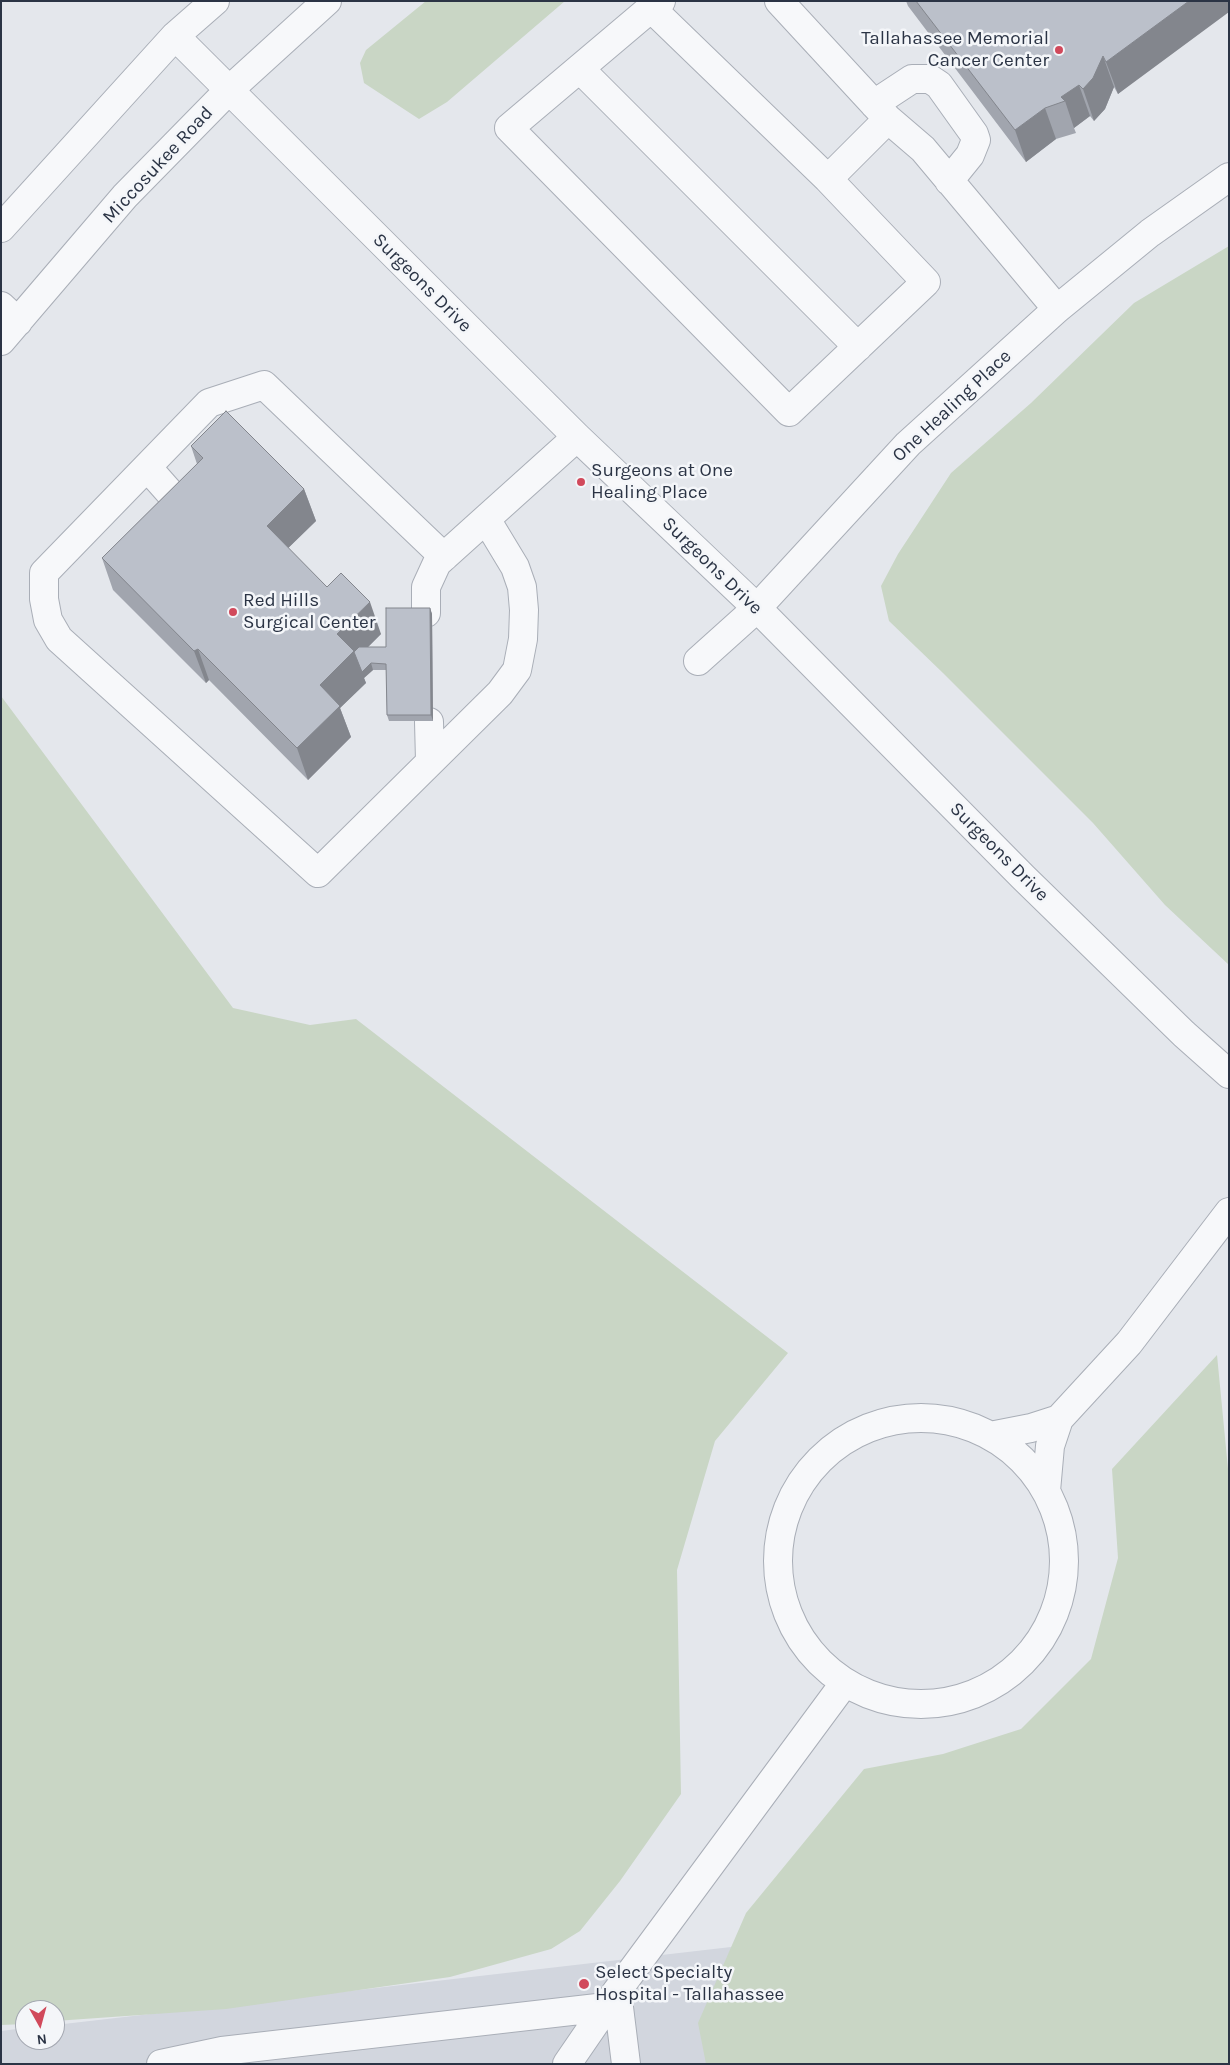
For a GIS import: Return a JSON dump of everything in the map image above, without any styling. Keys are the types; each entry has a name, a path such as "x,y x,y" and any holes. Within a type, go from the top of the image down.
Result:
{"street":[{"path":"1,228 175,36 215,1"},
{"name":"Miccosukee Road","path":"7,323 125,196 228,91 327,1"},
{"path":"778,1 881,111 923,149 1057,310"},
{"path":"656,4 926,282 790,412 509,128 656,4"},
{"name":"Surgeons Drive","path":"175,36 228,91 577,437 757,608 1023,877 1184,1034 1229,1074"},
{"path":"580,69 858,347"},
{"path":"828,179 881,111 912,79 930,79 939,85 974,134 976,140 970,155 949,180"},
{"name":"One Healing Place","path":"698,661 757,608 908,444 1057,310 1150,233 1229,177"},
{"path":"444,557 264,384 209,403 44,572 46,615 59,639 318,873 500,693 517,670 523,639 524,610 522,587 515,567 486,519"},
{"path":"426,613 426,587 437,563 577,437"},
{"path":"147,467 178,502"},
{"path":"429,722 430,761"},
{"path":"1046,1491 1050,1446 1059,1419 1129,1344 1229,1212"},
{"path":"942,1418 990,1436 1020,1456 1046,1491 1060,1518 1066,1567 1055,1616 1027,1660 986,1690 938,1704 887,1701 842,1685 814,1658 787,1616 776,1567 783,1518 807,1472 845,1438 891,1420 942,1418"},
{"path":"990,1436 1031,1428 1059,1419"},
{"path":"566,2064 611,1999 842,1685"},
{"path":"162,2064 222,2051 243,2056 611,1999"},
{"path":"611,1999 626,2064"}],"shaded area":[{"name":"Select Specialty Hospital - Tallahassee","path":"757,1944 769,2064 1,2064 1,2031 15,2029 15,2050 65,2050 65,2024"}],"green space":[{"path":"426,1 565,1 447,102 419,119 364,83 360,63 366,50"},
{"path":"1229,246 1229,965 1165,905 1093,823 889,621 881,586 898,554 951,473 1031,403 1134,303"},
{"path":"1,696 233,1008 310,1025 356,1019 788,1353 715,1441 677,1570 681,1794 620,1881 580,1931 551,1949 450,1977 226,2009 65,2020 65,2000 15,2000 15,2024 1,2025"},
{"path":"1217,1355 1229,1479 1229,2064 706,2064 698,2023 746,1913 864,1769 943,1754 1021,1729 1091,1659 1118,1558 1112,1469"}],"building":[{"name":"Tallahassee Memorial Cancer Center","path":"916,1 1189,1 1106,62 1103,56 1093,78 1083,89 1079,85 1061,97 1065,101 1045,108 1015,130"},
{"name":"Red Hills Surgical Center","path":"226,411 304,489 267,526 327,587 341,573 370,602 337,634 354,651 320,685 340,706 297,748 198,649 194,651 102,558 203,458 191,446"},
{"path":"386,608 430,608 431,715 387,715 386,664 371,663 362,672 354,652 359,647 386,647"}],"place":[{"name":"Tallahassee Memorial Cancer Center","path":"1059,50"},
{"name":"Surgeons at One Healing Place","path":"581,482"},
{"name":"Red Hills Surgical Center","path":"233,612"},
{"name":"Select Specialty Hospital - Tallahassee","path":"584,1984"}]}
